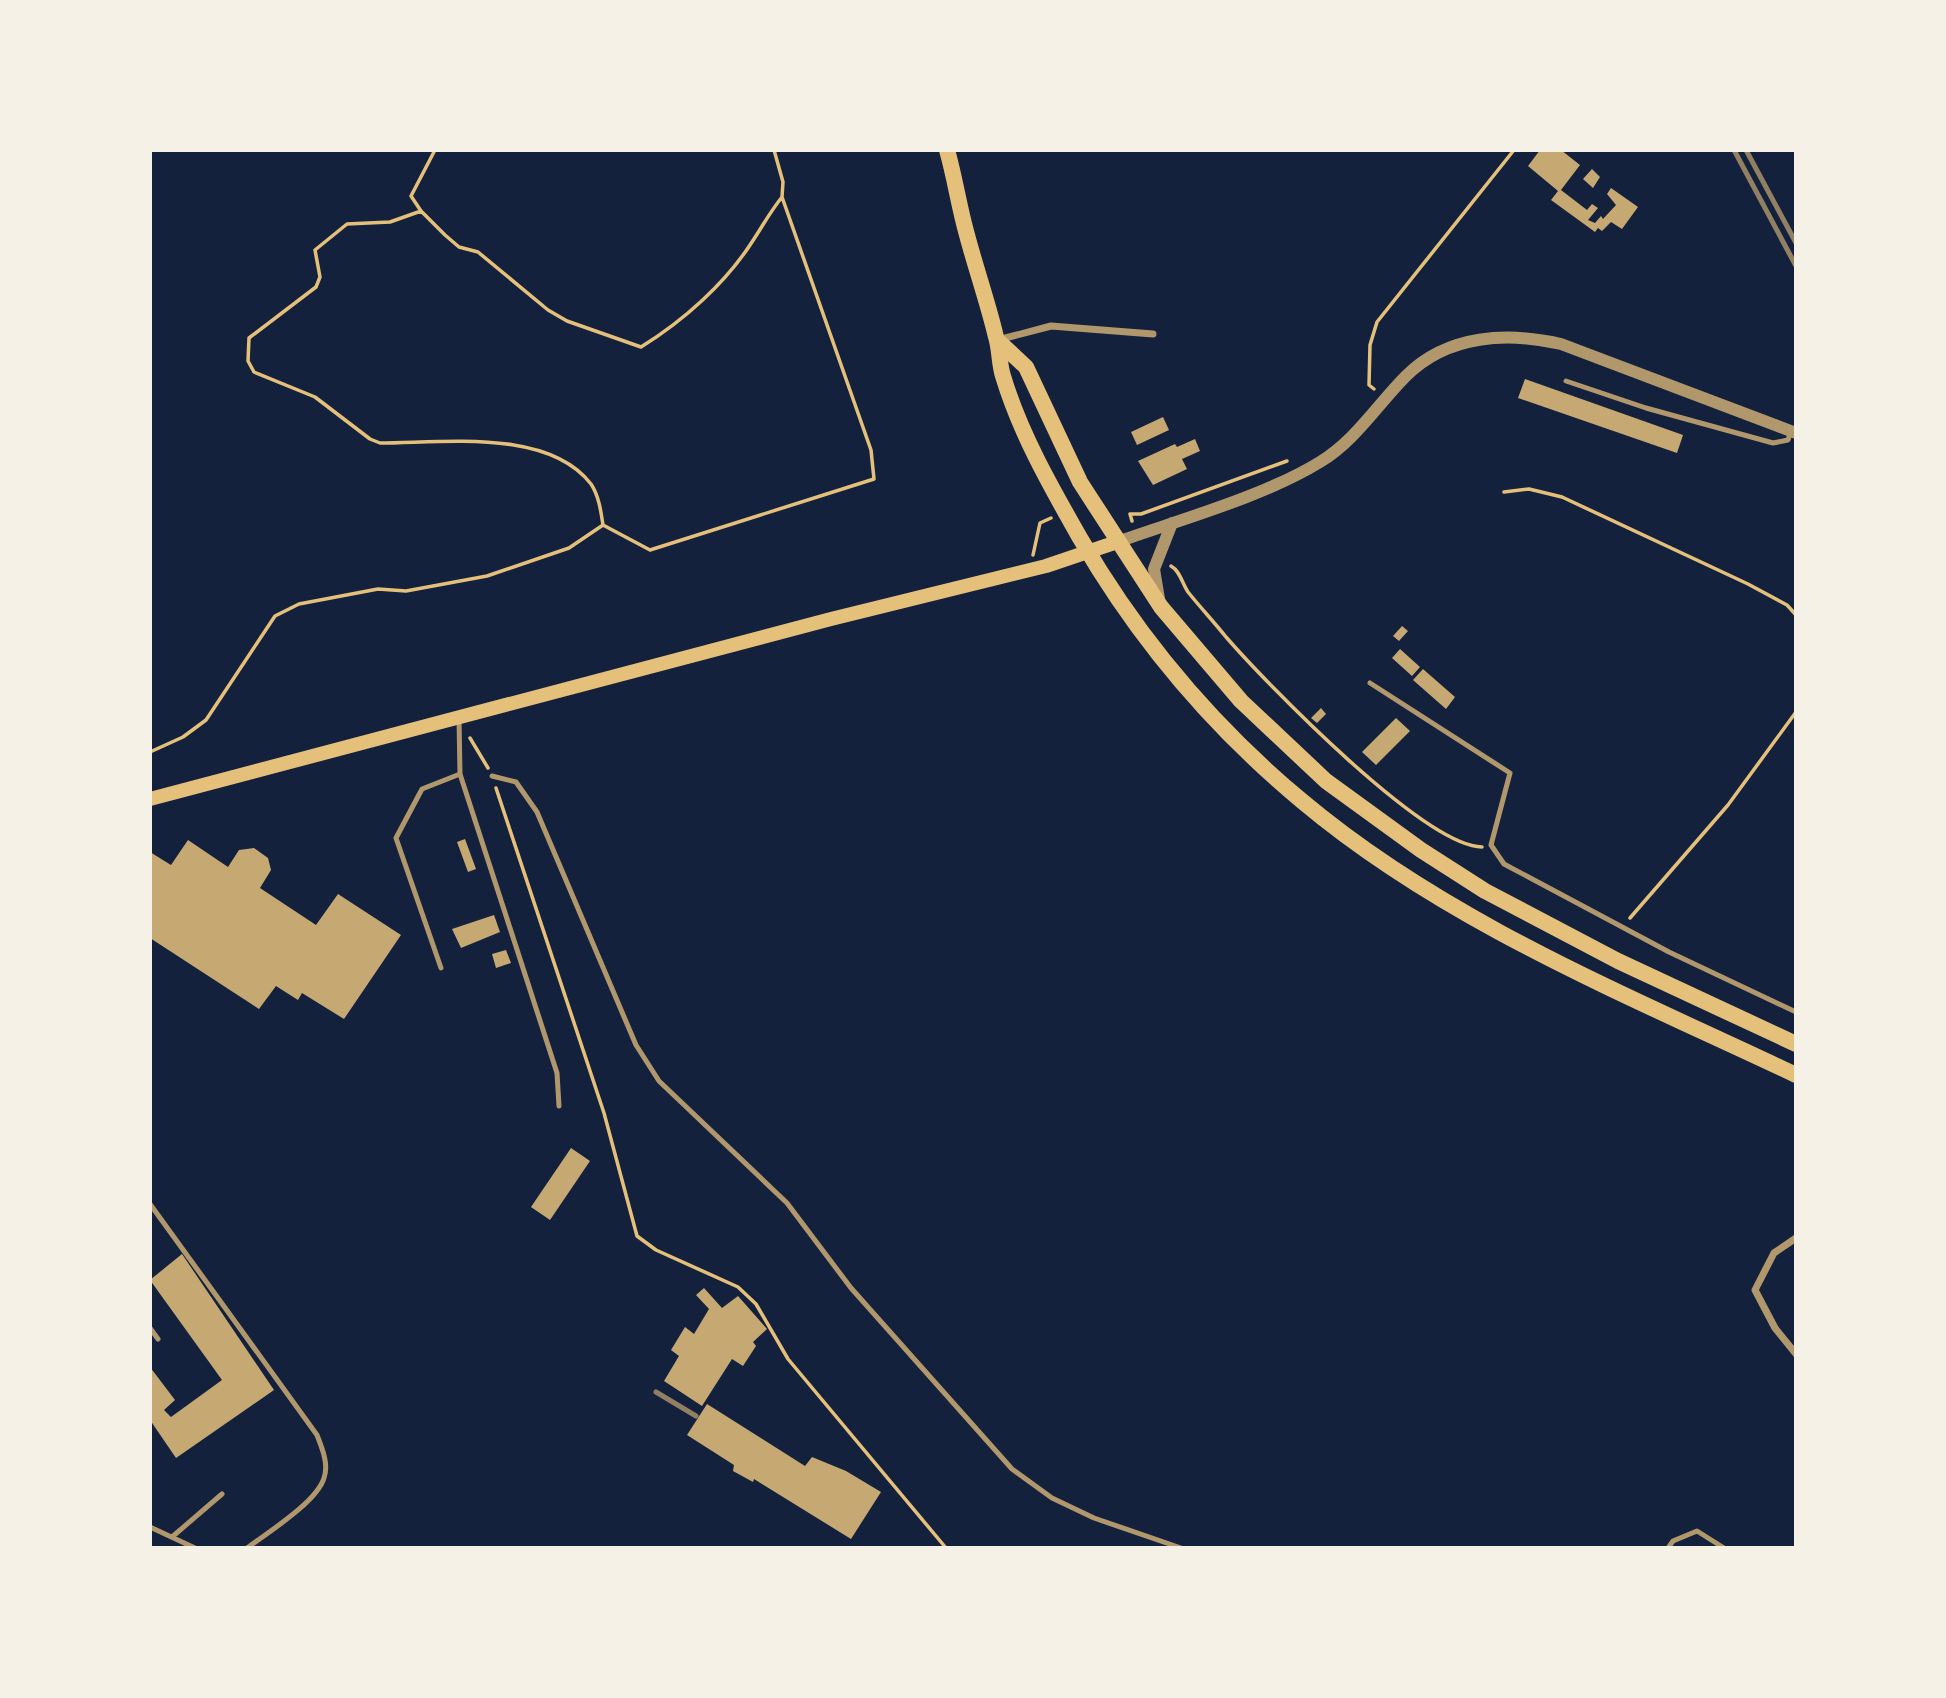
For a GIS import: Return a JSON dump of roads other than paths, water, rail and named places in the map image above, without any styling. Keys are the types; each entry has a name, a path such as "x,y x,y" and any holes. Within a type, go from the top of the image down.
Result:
{"main road":[{"path":"947,150 965,231 997,340 1002,375 1030,444 1088,552 1139,629 1203,706 1272,775 1341,832 1502,932 1638,1001 1796,1075"},
{"path":"997,340 1026,366 1068,460 1117,542 1161,607 1221,680 1279,739 1350,801 1485,891 1584,944 1796,1044"},
{"path":"150,799 831,619 1046,566 1117,542"}],"street":[{"path":"997,340 1051,326 1153,334"},
{"path":"1117,542 1293,476 1319,463 1355,436 1407,375 1442,351 1480,339 1532,338 1561,344 1793,432"},
{"path":"1161,607 1156,584 1157,560 1172,523"},
{"path":"1796,1238 1774,1253 1755,1290 1775,1328 1796,1354"}],"lane":[{"path":"1566,380 1646,408 1773,443 1787,440 1793,432"},
{"path":"1370,682 1510,773 1491,845 1504,864 1621,928 1796,1012"},
{"path":"458,719 460,774 557,1073 559,1106"},
{"path":"441,968 396,838 422,789 460,774"},
{"path":"492,776 516,782 537,812 636,1045 659,1081 787,1203 851,1288 1012,1469 1052,1498 1094,1518 1181,1548"},
{"path":"150,1203 317,1436 325,1456 324,1479 307,1500 247,1548"},
{"path":"150,1328 158,1339"},
{"path":"172,1537 222,1494"},
{"path":"150,1527 195,1548"},
{"path":"1668,1548 1673,1541 1697,1531 1724,1548"}],"railway":[{"path":"1734,150 1796,266"},
{"path":"1746,150 1796,243"},
{"path":"656,1392 696,1416"}]}
